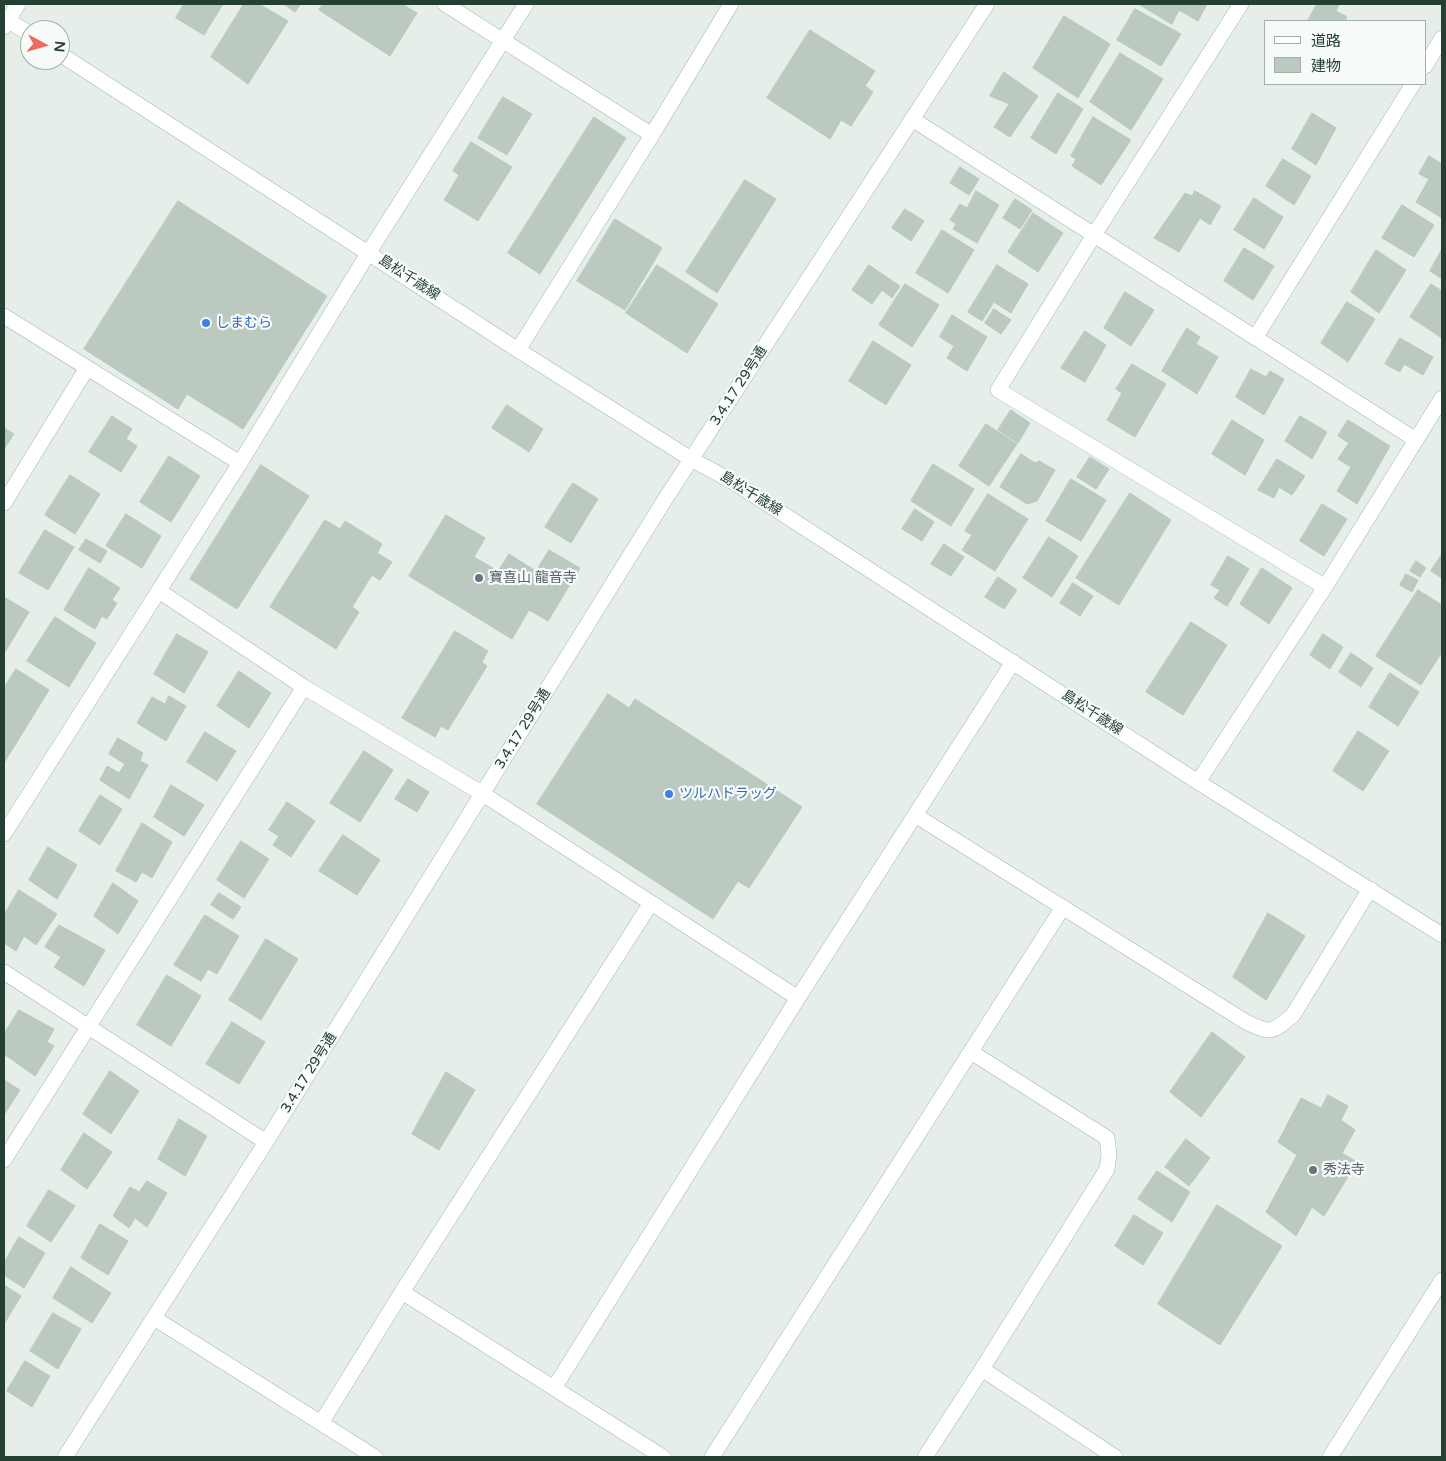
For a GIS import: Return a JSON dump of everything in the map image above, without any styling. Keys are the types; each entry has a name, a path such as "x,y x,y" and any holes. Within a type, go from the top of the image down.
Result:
{"street":[{"path":"18,4 5,22 20,29"},
{"path":"446,4 652,135"},
{"path":"4,834 240,463 369,252 526,4"},
{"path":"518,350 731,4"},
{"name":"3.4.17 29号通","path":"65,1457 266,1142 691,459 987,4"},
{"path":"1241,4 998,390 1325,587"},
{"path":"1426,64 1442,38"},
{"name":"島松千歳線","path":"70,60 518,350 691,459 735,483 1198,782 1442,935"},
{"path":"1255,338 1413,85"},
{"path":"912,119 1416,440"},
{"path":"4,316 240,463"},
{"path":"4,503 87,368"},
{"path":"1198,782 1325,587 1442,398"},
{"path":"158,591 304,687 483,794 798,998"},
{"path":"554,1388 798,998 1013,662"},
{"path":"4,1160 304,687"},
{"path":"915,815 1246,1022 1262,1030 1276,1029 1292,1015 1370,889"},
{"path":"321,1423 402,1292 651,903"},
{"path":"712,1457 1063,907"},
{"path":"4,972 266,1142"},
{"path":"925,1457 1107,1169 1110,1154 1107,1138 971,1052"},
{"path":"1330,1457 1442,1280"},
{"path":"402,1292 663,1457"},
{"path":"154,1318 375,1457"},
{"path":"982,1369 1115,1457"}],"building":[{"path":"184,4 223,4 204,35 176,18"},
{"path":"244,4 259,4 288,21 248,84 211,57"},
{"path":"284,4 301,4 295,12"},
{"path":"323,4 402,4 417,13 390,56 319,10"},
{"path":"1139,4 1207,4 1198,21 1179,10 1172,24"},
{"path":"1317,4 1339,4 1336,11 1347,17 1346,20 1309,20"},
{"path":"1135,9 1181,34 1161,66 1117,40"},
{"path":"1064,16 1110,44 1078,98 1033,68"},
{"path":"810,30 875,71 865,86 873,92 851,126 841,120 830,139 767,98"},
{"path":"1120,53 1163,79 1131,130 1090,102"},
{"path":"1004,72 1038,96 1010,137 994,127 1009,104 990,96"},
{"path":"1058,93 1083,109 1056,154 1031,138"},
{"path":"503,97 532,114 507,155 478,138"},
{"path":"1312,113 1336,128 1316,165 1292,149"},
{"path":"594,117 626,138 540,274 508,253"},
{"path":"1093,117 1131,140 1101,185 1072,166 1076,159 1071,156"},
{"path":"471,142 512,167 478,221 444,200 459,175 453,171"},
{"path":"1429,156 1442,164 1442,218 1416,202 1429,179 1419,174"},
{"path":"1283,159 1311,176 1294,205 1266,186"},
{"path":"960,167 979,179 969,195 950,183"},
{"path":"745,180 776,199 717,293 686,272"},
{"path":"976,191 999,205 977,243 953,229 956,224 950,220 960,204 967,208"},
{"path":"1195,191 1221,206 1210,225 1200,218 1179,252 1154,238 1185,193 1192,196"},
{"path":"1254,198 1283,217 1264,249 1234,230"},
{"path":"1015,199 1032,210 1020,229 1003,218"},
{"name":"しまむら","path":"178,201 327,296 243,429 187,394 178,409 84,349"},
{"path":"1402,205 1434,225 1414,257 1382,238"},
{"path":"905,209 924,221 911,241 892,228"},
{"path":"1033,213 1063,233 1038,272 1008,252"},
{"path":"615,219 662,248 625,310 577,281"},
{"path":"942,230 974,250 948,293 916,273"},
{"path":"1244,248 1274,266 1253,300 1224,281"},
{"path":"1442,249 1442,279 1430,271"},
{"path":"1376,250 1406,270 1379,313 1351,292"},
{"path":"657,265 718,304 687,353 626,313"},
{"path":"869,265 900,286 892,298 882,290 872,304 852,290"},
{"path":"997,265 1028,284 1011,313 994,302 982,321 968,312"},
{"path":"905,284 939,305 912,347 879,325"},
{"path":"1431,284 1442,291 1442,338 1410,317"},
{"path":"1125,292 1154,310 1131,346 1104,328"},
{"path":"1347,302 1375,319 1348,362 1321,343"},
{"path":"994,309 1011,320 1001,334 985,323"},
{"path":"952,315 987,337 967,371 947,358 954,346 940,337"},
{"path":"1187,328 1200,337 1196,344 1218,357 1197,394 1162,371"},
{"path":"1085,331 1106,345 1085,382 1061,368"},
{"path":"1400,338 1433,357 1423,375 1404,364 1400,372 1385,364"},
{"path":"873,341 911,365 886,405 849,381"},
{"path":"1132,364 1166,384 1135,437 1107,420 1122,393 1116,389"},
{"path":"1251,369 1266,377 1270,371 1284,379 1264,415 1236,397"},
{"path":"507,405 543,429 529,452 492,428"},
{"path":"1011,410 1030,423 1018,443 998,430"},
{"path":"112,416 132,429 126,439 137,446 121,472 89,452"},
{"path":"1300,416 1327,432 1312,459 1285,441"},
{"path":"1232,420 1264,440 1245,475 1212,454"},
{"path":"1348,420 1390,446 1357,504 1337,491 1351,467 1338,459 1349,443 1338,436"},
{"path":"986,424 1017,444 989,486 959,466"},
{"path":"4,428 14,434 4,449"},
{"path":"1021,454 1035,463 1039,461 1055,470 1037,501 1027,504 1000,487"},
{"path":"169,456 200,476 171,522 140,502"},
{"path":"1090,457 1109,469 1096,489 1077,477"},
{"path":"1277,459 1305,476 1292,495 1279,487 1274,498 1258,490"},
{"path":"933,464 974,489 951,526 911,501"},
{"path":"261,465 309,496 237,609 190,579"},
{"path":"70,475 100,494 75,534 45,515"},
{"path":"1071,479 1106,500 1081,541 1046,521"},
{"path":"573,483 598,499 571,543 545,527"},
{"path":"1130,493 1171,520 1119,605 1076,578"},
{"path":"988,494 1028,519 995,571 962,550 972,535 965,531"},
{"path":"1322,504 1347,519 1324,556 1300,541"},
{"path":"915,509 934,522 922,541 902,529"},
{"path":"126,514 161,536 142,568 106,546"},
{"path":"446,515 485,538 474,557 498,571 509,554 536,571 549,550 580,568 548,621 529,610 512,639 409,576"},
{"path":"325,520 340,529 345,521 382,544 377,553 392,562 380,580 372,575 352,607 359,612 336,649 270,607"},
{"path":"45,530 74,547 48,590 19,573"},
{"path":"1049,537 1078,556 1052,597 1023,578"},
{"path":"86,539 107,551 100,563 79,550"},
{"path":"944,544 964,557 951,576 931,564"},
{"path":"1442,554 1442,578 1431,571"},
{"path":"1228,556 1249,569 1227,606 1214,598 1220,590 1211,585"},
{"path":"1416,561 1426,568 1420,577 1410,571"},
{"path":"89,568 120,588 112,600 117,603 107,619 102,616 95,629 64,610"},
{"path":"1262,568 1292,588 1269,624 1240,604"},
{"path":"1406,574 1418,580 1412,592 1400,585"},
{"path":"998,577 1017,590 1004,609 985,597"},
{"path":"1073,583 1093,596 1080,616 1060,603"},
{"path":"1418,590 1442,605 1442,652 1421,685 1376,656"},
{"path":"4,597 29,612 5,652 4,651"},
{"path":"55,617 96,643 69,687 27,661"},
{"path":"1191,622 1227,645 1183,715 1146,692"},
{"path":"455,631 488,651 482,662 487,666 448,730 441,726 435,737 402,718"},
{"path":"177,634 208,652 184,693 154,674"},
{"path":"1323,634 1343,647 1330,669 1310,655"},
{"path":"1351,653 1373,668 1361,687 1339,672"},
{"path":"16,669 49,690 4,763 4,688"},
{"path":"239,671 271,693 249,728 217,706"},
{"path":"1390,673 1419,692 1398,726 1369,707"},
{"path":"608,694 629,708 635,699 802,807 749,888 738,881 713,919 537,804"},
{"path":"169,696 186,706 166,741 137,723 152,697 165,704"},
{"path":"1358,731 1389,751 1363,791 1333,771"},
{"path":"205,732 236,751 217,781 187,762"},
{"path":"118,738 143,753 140,761 148,765 129,799 100,780 107,766 119,773 125,764 109,754"},
{"path":"364,751 393,770 360,822 330,803"},
{"path":"408,779 429,792 417,812 395,799"},
{"path":"171,785 204,805 184,836 154,817"},
{"path":"100,795 122,809 100,845 79,831"},
{"path":"287,802 315,821 291,857 273,845 279,836 269,830"},
{"path":"142,823 172,842 152,878 142,872 136,882 116,871"},
{"path":"343,835 380,860 357,895 319,871"},
{"path":"241,841 269,859 244,898 217,880"},
{"path":"48,847 77,865 57,899 29,880"},
{"path":"113,883 138,901 118,934 94,916"},
{"path":"19,890 57,914 36,945 24,936 16,951 4,943 4,915"},
{"path":"219,893 241,907 233,919 211,905"},
{"path":"1268,913 1305,936 1266,1000 1233,977"},
{"path":"205,915 239,936 217,974 208,969 201,981 174,965"},
{"path":"59,925 105,950 84,986 54,967 61,957 45,947"},
{"path":"266,939 298,959 261,1020 229,1000"},
{"path":"167,975 201,996 171,1046 137,1025"},
{"path":"19,1010 54,1029 47,1042 54,1046 35,1076 4,1054 4,1034"},
{"path":"232,1022 265,1042 239,1084 206,1064"},
{"path":"1212,1032 1245,1057 1201,1117 1170,1092"},
{"path":"110,1071 139,1091 111,1134 83,1114"},
{"path":"446,1072 475,1090 439,1150 412,1134"},
{"path":"4,1080 20,1090 4,1115"},
{"path":"1328,1095 1348,1106 1341,1120 1355,1130 1342,1153 1357,1162 1324,1216 1312,1207 1296,1236 1266,1212 1297,1155 1278,1142 1301,1098 1321,1108"},
{"path":"179,1119 207,1136 185,1176 158,1159"},
{"path":"84,1133 112,1152 87,1189 61,1170"},
{"path":"1186,1139 1210,1158 1189,1186 1165,1167"},
{"path":"1157,1171 1190,1192 1172,1222 1138,1199"},
{"path":"147,1181 167,1193 147,1227 135,1218 129,1228 113,1216 130,1187 139,1192"},
{"path":"49,1190 75,1206 51,1242 27,1226"},
{"path":"1217,1205 1282,1246 1220,1345 1158,1304"},
{"path":"1134,1215 1163,1233 1143,1265 1115,1246"},
{"path":"100,1224 128,1241 108,1275 81,1258"},
{"path":"19,1237 45,1253 24,1288 4,1275 4,1263"},
{"path":"71,1267 111,1293 92,1323 53,1298"},
{"path":"4,1285 21,1296 4,1324"},
{"path":"53,1313 81,1329 58,1369 30,1351"},
{"path":"25,1361 50,1376 32,1407 7,1391"}],"place":[{"name":"しまむら","path":"206,323"},
{"name":"寶喜山 龍音寺","path":"479,578"},
{"name":"ツルハドラッグ","path":"669,794"},
{"name":"秀法寺","path":"1313,1170"}]}
